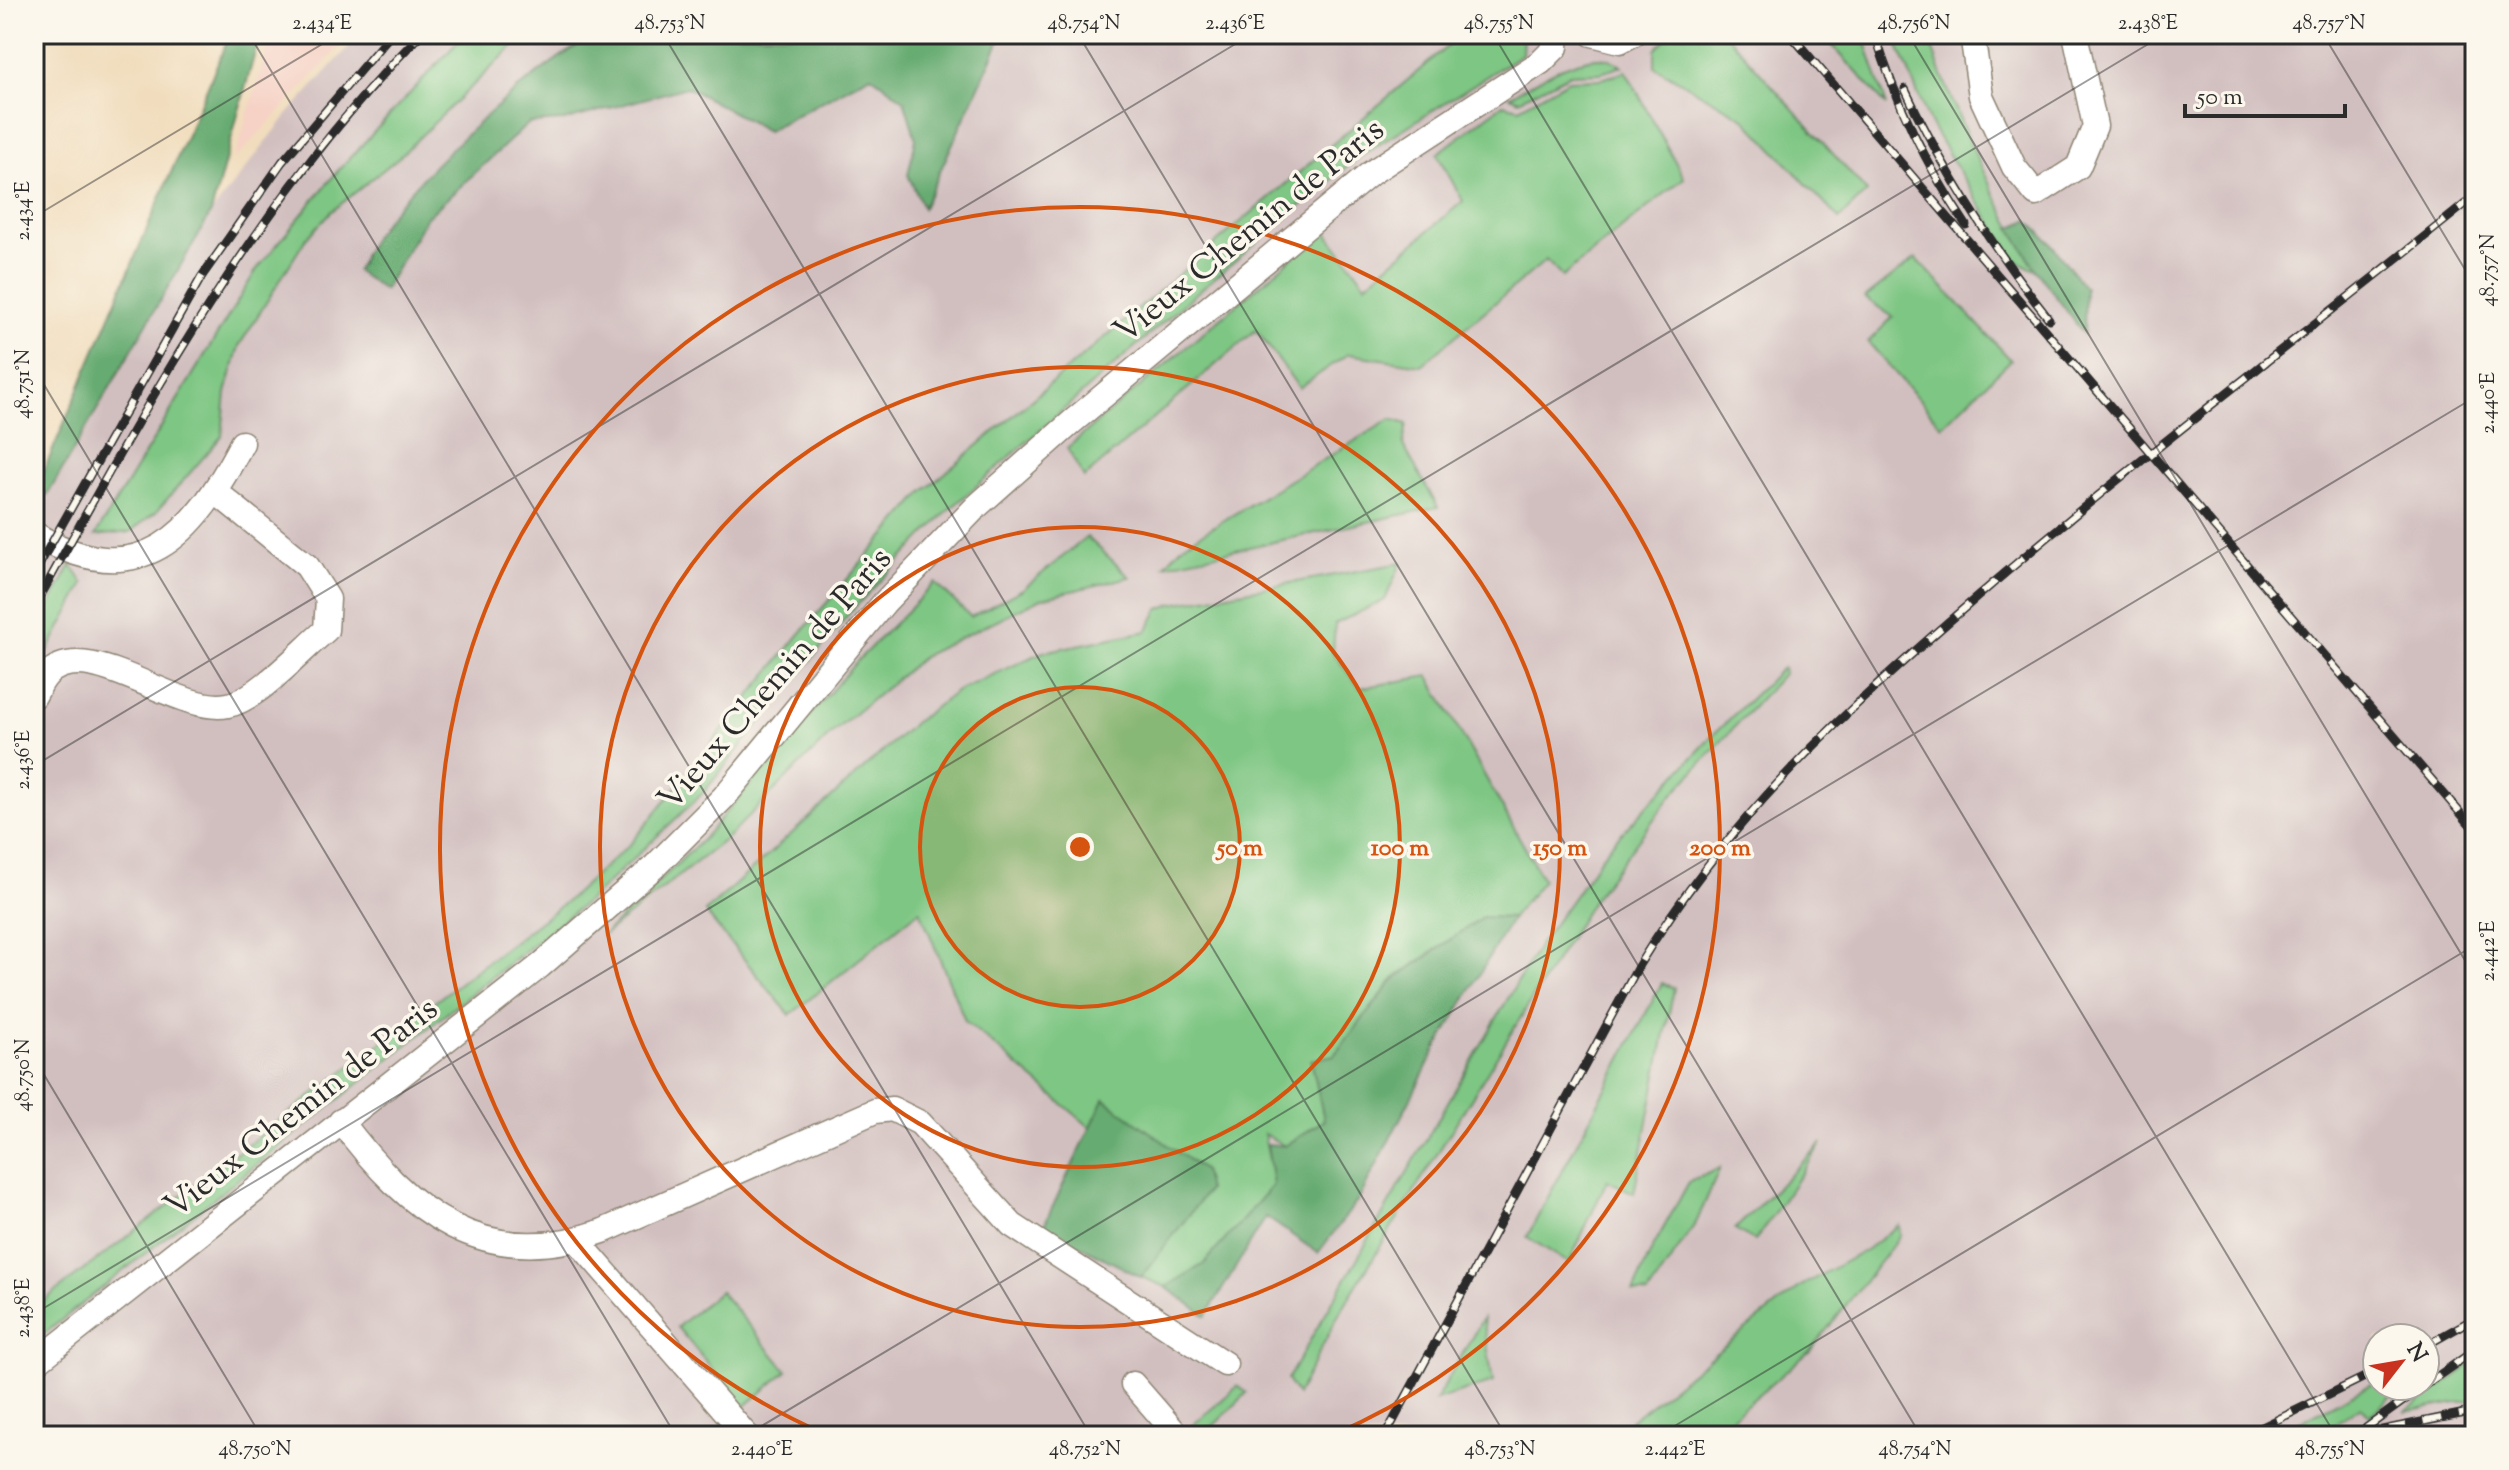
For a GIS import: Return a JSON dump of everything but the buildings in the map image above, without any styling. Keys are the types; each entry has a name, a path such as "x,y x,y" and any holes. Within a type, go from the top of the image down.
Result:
{"street":[{"name":"Vieux Chemin de Paris","path":"34,1364 540,966 654,867 724,797 884,603 976,507 1307,223 1425,136 1541,62 1556,47 1557,34"},
{"path":"1592,34 1620,41 1633,34"},
{"path":"1972,34 1981,96 2014,167 2036,194 2078,167 2095,126 2075,34"},
{"path":"34,534 80,557 109,561 145,553 178,535 216,492 242,443"},
{"path":"34,696 48,674 63,665 84,663 195,705 228,705 248,697 326,630 328,599 307,566 216,492"},
{"path":"341,1121 386,1176 444,1225 472,1235 509,1242 577,1240 862,1116 892,1109 920,1123 1012,1225 1225,1364"},
{"path":"577,1240 747,1436"},
{"path":"1133,1384 1173,1430 1166,1436"}],"shaded area":[{"path":"272,34 352,34 234,160"},
{"path":"361,34 2475,34 2475,1436 34,1436 34,521 211,213 288,114"}],"green space":[{"path":"230,34 260,34 211,213 47,496 37,487"},
{"path":"465,34 526,34 399,157 331,212 305,240 239,346 226,393 222,436 156,512 130,532 95,536 257,269 336,173"},
{"path":"597,34 1003,34 923,208 908,175 916,139 904,100 871,75 767,131 687,87 563,121 529,123 426,218 384,290 356,271 376,233 449,151 539,72"},
{"path":"1462,34 1523,34 1522,54 1359,157 1193,296 948,511 851,611 703,793 595,895 34,1342 34,1308 568,900 632,842 799,635 923,492"},
{"path":"1670,34 1726,34 1867,192 1839,219 1744,118 1655,67 1655,50"},
{"path":"1822,34 1863,34 1887,106"},
{"path":"1893,34 1927,34 1976,156 2037,271 2015,260 1965,181 1930,123"},
{"path":"1608,58 1622,66 1601,73 1570,74 1519,100 1510,96 1569,64"},
{"path":"1626,71 1684,178 1562,277 1546,260 1421,365 1348,354 1299,388 1256,330 1084,478 1067,448 1325,230 1366,284 1463,201 1437,154 1503,104 1519,108 1569,80 1602,79"},
{"path":"2028,220 2050,242 2085,288 2084,334 2037,271 2011,228"},
{"path":"1916,258 2011,360 1942,426 1868,342 1893,317 1865,298"},
{"path":"1391,419 1407,424 1403,445 1438,507 1165,565 1183,545"},
{"path":"1087,537 1130,577 1042,598 925,655 832,733 726,839 601,937 703,839 857,661 935,583 971,617 1023,589"},
{"path":"1401,563 1385,600 1335,624 1333,653 1360,688 1429,676 1543,880 1512,918 1482,917 1394,979 1334,1055 1324,1120 1285,1146 1264,1134 1274,1185 1204,1264 1166,1287 1141,1277 1208,1190 1105,1099 1091,1128 965,1021 920,910 790,1015 705,912 915,722 957,691 1043,652 1147,631 1159,609 1172,604"},
{"path":"71,565 84,584 34,677 34,635"},
{"path":"1783,667 1784,673 1673,794 1594,898 1339,1314 1297,1395 1287,1380 1539,945 1609,847 1715,733"},
{"path":"1482,917 1512,918 1435,1051 1359,1199 1318,1253 1266,1217 1206,1316 1166,1287 1204,1264 1273,1185 1267,1144 1285,1146 1324,1120 1311,1060 1334,1055 1394,980"},
{"path":"1662,983 1674,988 1634,1193 1607,1180 1569,1263 1527,1237"},
{"path":"1104,1099 1203,1170 1208,1190 1141,1277 1043,1227"},
{"path":"1822,1143 1755,1241 1735,1229"},
{"path":"1720,1168 1697,1221 1648,1294 1633,1292 1653,1247 1689,1182"},
{"path":"1899,1225 1900,1236 1810,1351 1710,1436 1611,1436 1801,1286 1866,1250"},
{"path":"720,1291 787,1371 744,1407 677,1327"},
{"path":"1483,1318 1493,1382 1436,1400"},
{"path":"2475,1362 2475,1400 2405,1412 2419,1402 2441,1402 2441,1386"},
{"path":"1238,1386 1247,1393 1203,1436 1180,1436"},
{"path":"2361,1390 2361,1402 2385,1402 2370,1416 2361,1406 2316,1436 2265,1436 2302,1421"}],"railway":[{"path":"34,574 202,276 282,162 391,34"},
{"path":"34,608 162,381 256,235 307,165 362,98 421,34"},
{"path":"1790,34 2475,830"},
{"path":"1875,34 1892,85 1913,133 1966,225"},
{"path":"1905,89 1970,208 2049,319"},
{"path":"1385,1436 1639,965 1674,911 1751,813 1836,724 2037,546 2475,196"},
{"path":"2441,1337 2475,1318"},
{"path":"2441,1374 2475,1350"},
{"path":"2244,1436 2361,1379"},
{"path":"2366,1428 2402,1402"},
{"path":"2353,1436 2475,1411"}]}
